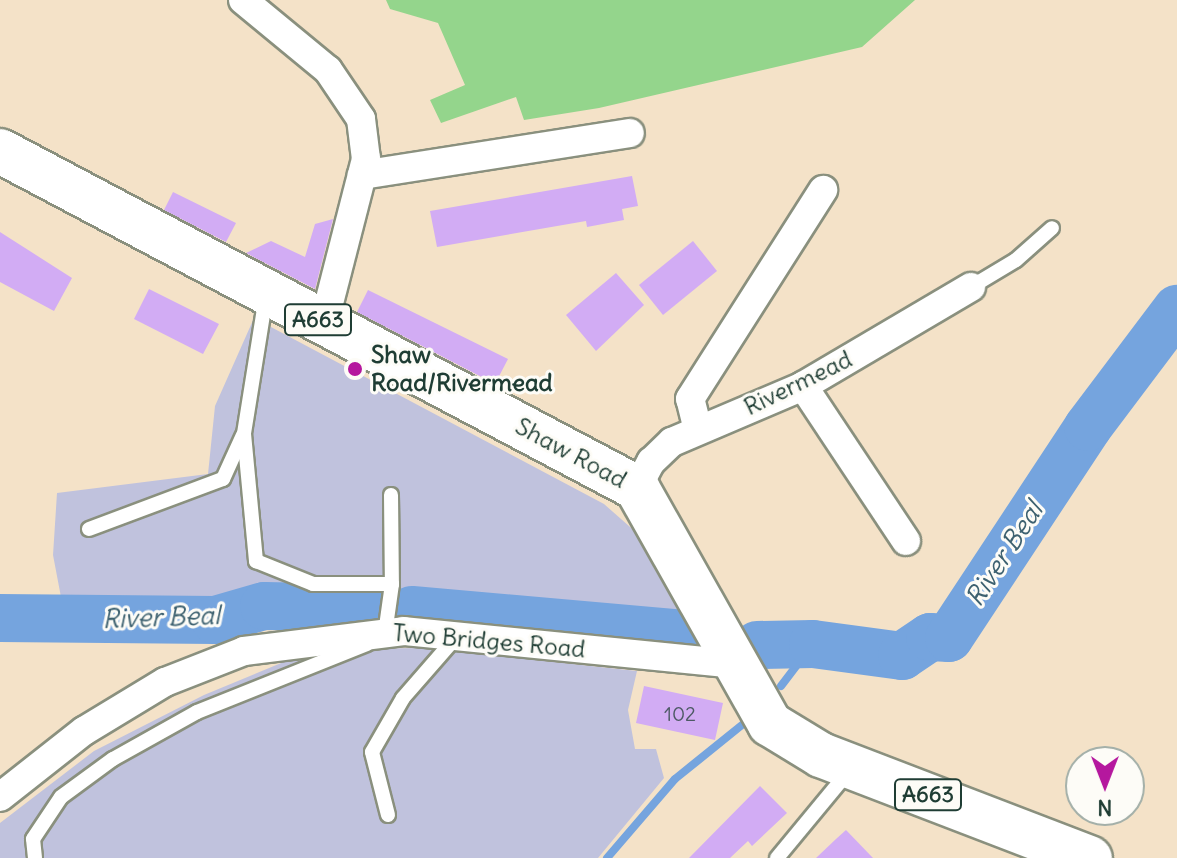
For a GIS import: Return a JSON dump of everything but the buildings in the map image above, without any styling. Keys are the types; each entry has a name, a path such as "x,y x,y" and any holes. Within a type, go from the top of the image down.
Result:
{"main road":[{"name":"Shaw Road","path":"0,151 637,488 732,664 770,724 852,767 1049,850"}],"street":[{"path":"243,0 328,70 361,119 366,159 324,322"},
{"path":"362,175 630,133"},
{"path":"698,430 690,399 823,190"},
{"name":"Rivermead","path":"637,488 651,462 672,442 803,386 971,287"},
{"path":"803,386 906,541"},
{"name":"Two Bridges Road","path":"0,797 84,731 165,682 244,651 388,632 457,636 732,664"}],"lane":[{"path":"971,287 1016,260 1052,228"},
{"path":"267,292 244,434 256,561 313,584 392,584"},
{"path":"89,529 223,479 244,434"},
{"path":"35,858 33,839 61,797 113,759 197,712 343,658 388,632 392,584 391,495"},
{"path":"388,815 372,752 403,698 457,636"},
{"path":"777,858 852,767"}],"shaded area":[{"path":"254,318 604,504 646,541 689,627 302,598 143,617 64,613 53,555 57,493 208,474 215,406"},
{"path":"426,648 637,671 628,710 635,749 656,749 664,778 598,858 0,858 0,823 94,751 204,695 315,649"}],"green space":[{"path":"386,0 915,0 862,47 599,108 524,120 516,97 441,123 430,100 465,85 438,23 390,9"}],"waterway":[{"name":"River Beal","path":"757,645 813,644 902,656 930,637 949,638 1088,427 1177,309"},
{"name":"River Beal","path":"0,618 215,620 264,606 368,608"},
{"name":"River Beal","path":"412,610 687,634"},
{"path":"781,686 813,644"},
{"path":"607,858 675,779 742,725"}],"place":[{"name":"Shaw Road/Rivermead","path":"355,369"}]}
